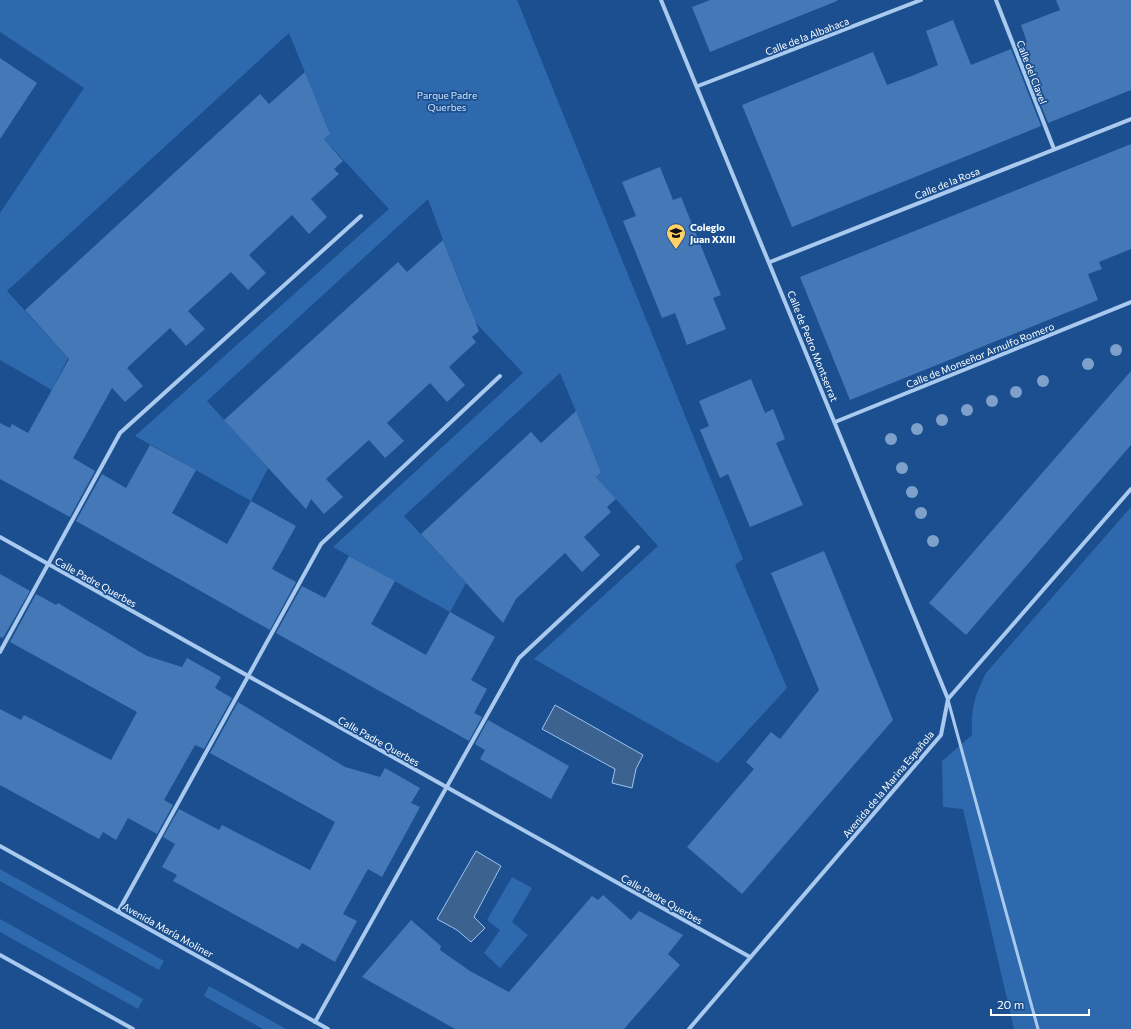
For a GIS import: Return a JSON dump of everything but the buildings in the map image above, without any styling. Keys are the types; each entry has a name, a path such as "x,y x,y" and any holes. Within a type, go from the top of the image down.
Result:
{"street":[{"name":"Calle de Pedro Montserrat","path":"661,0 698,86 948,699"},
{"name":"Calle de la Albahaca","path":"698,86 921,0"},
{"name":"Calle del Clavel","path":"996,0 1054,149"},
{"name":"Calle de la Rosa","path":"770,262 1131,119"},
{"path":"0,652 120,433 361,216"},
{"name":"Calle de Monseñor Arnulfo Romero","path":"835,422 1131,302"},
{"path":"118,912 321,544 500,376"},
{"path":"948,699 1131,489"},
{"name":"Calle Padre Querbes","path":"0,537 750,958"},
{"path":"315,1022 519,658 638,547"},
{"name":"Avenida de la Marina Española","path":"690,1029 941,735 948,699"},
{"name":"Avenida María Moliner","path":"0,846 328,1029"},
{"path":"0,955 132,1029"}],"lane":[{"path":"948,699 1038,1029"}],"green space":[{"name":"Parque Padre Querbes","path":"0,0 517,0 743,559 735,565 787,688 718,763 534,659 658,546 596,477 601,472 560,373 404,516 466,583 450,612 333,547 523,373 461,307 468,302 428,199 207,401 268,468 251,501 135,436 389,209 324,139 330,134 289,33 7,291 68,358 52,390 0,360 0,213 84,88 0,32"},
{"path":"1131,507 1131,1029 1014,1029 963,809 943,807 942,761 972,735 974,703 986,673"},
{"path":"0,869 164,961 159,970 0,881"},
{"path":"512,877 532,888 512,922 528,935 500,968 484,953 500,930 487,920"},
{"path":"0,919 143,999 138,1009 0,932"},
{"path":"209,986 286,1029 263,1029 204,996"}],"shaded area":[{"path":"555,705 643,755 636,769 632,788 612,783 615,769 542,729"},
{"path":"476,851 501,866 474,917 485,928 471,942 457,930 437,919"}],"place":[{"name":"Colegio Juan XXIII","path":"676,250"}]}
